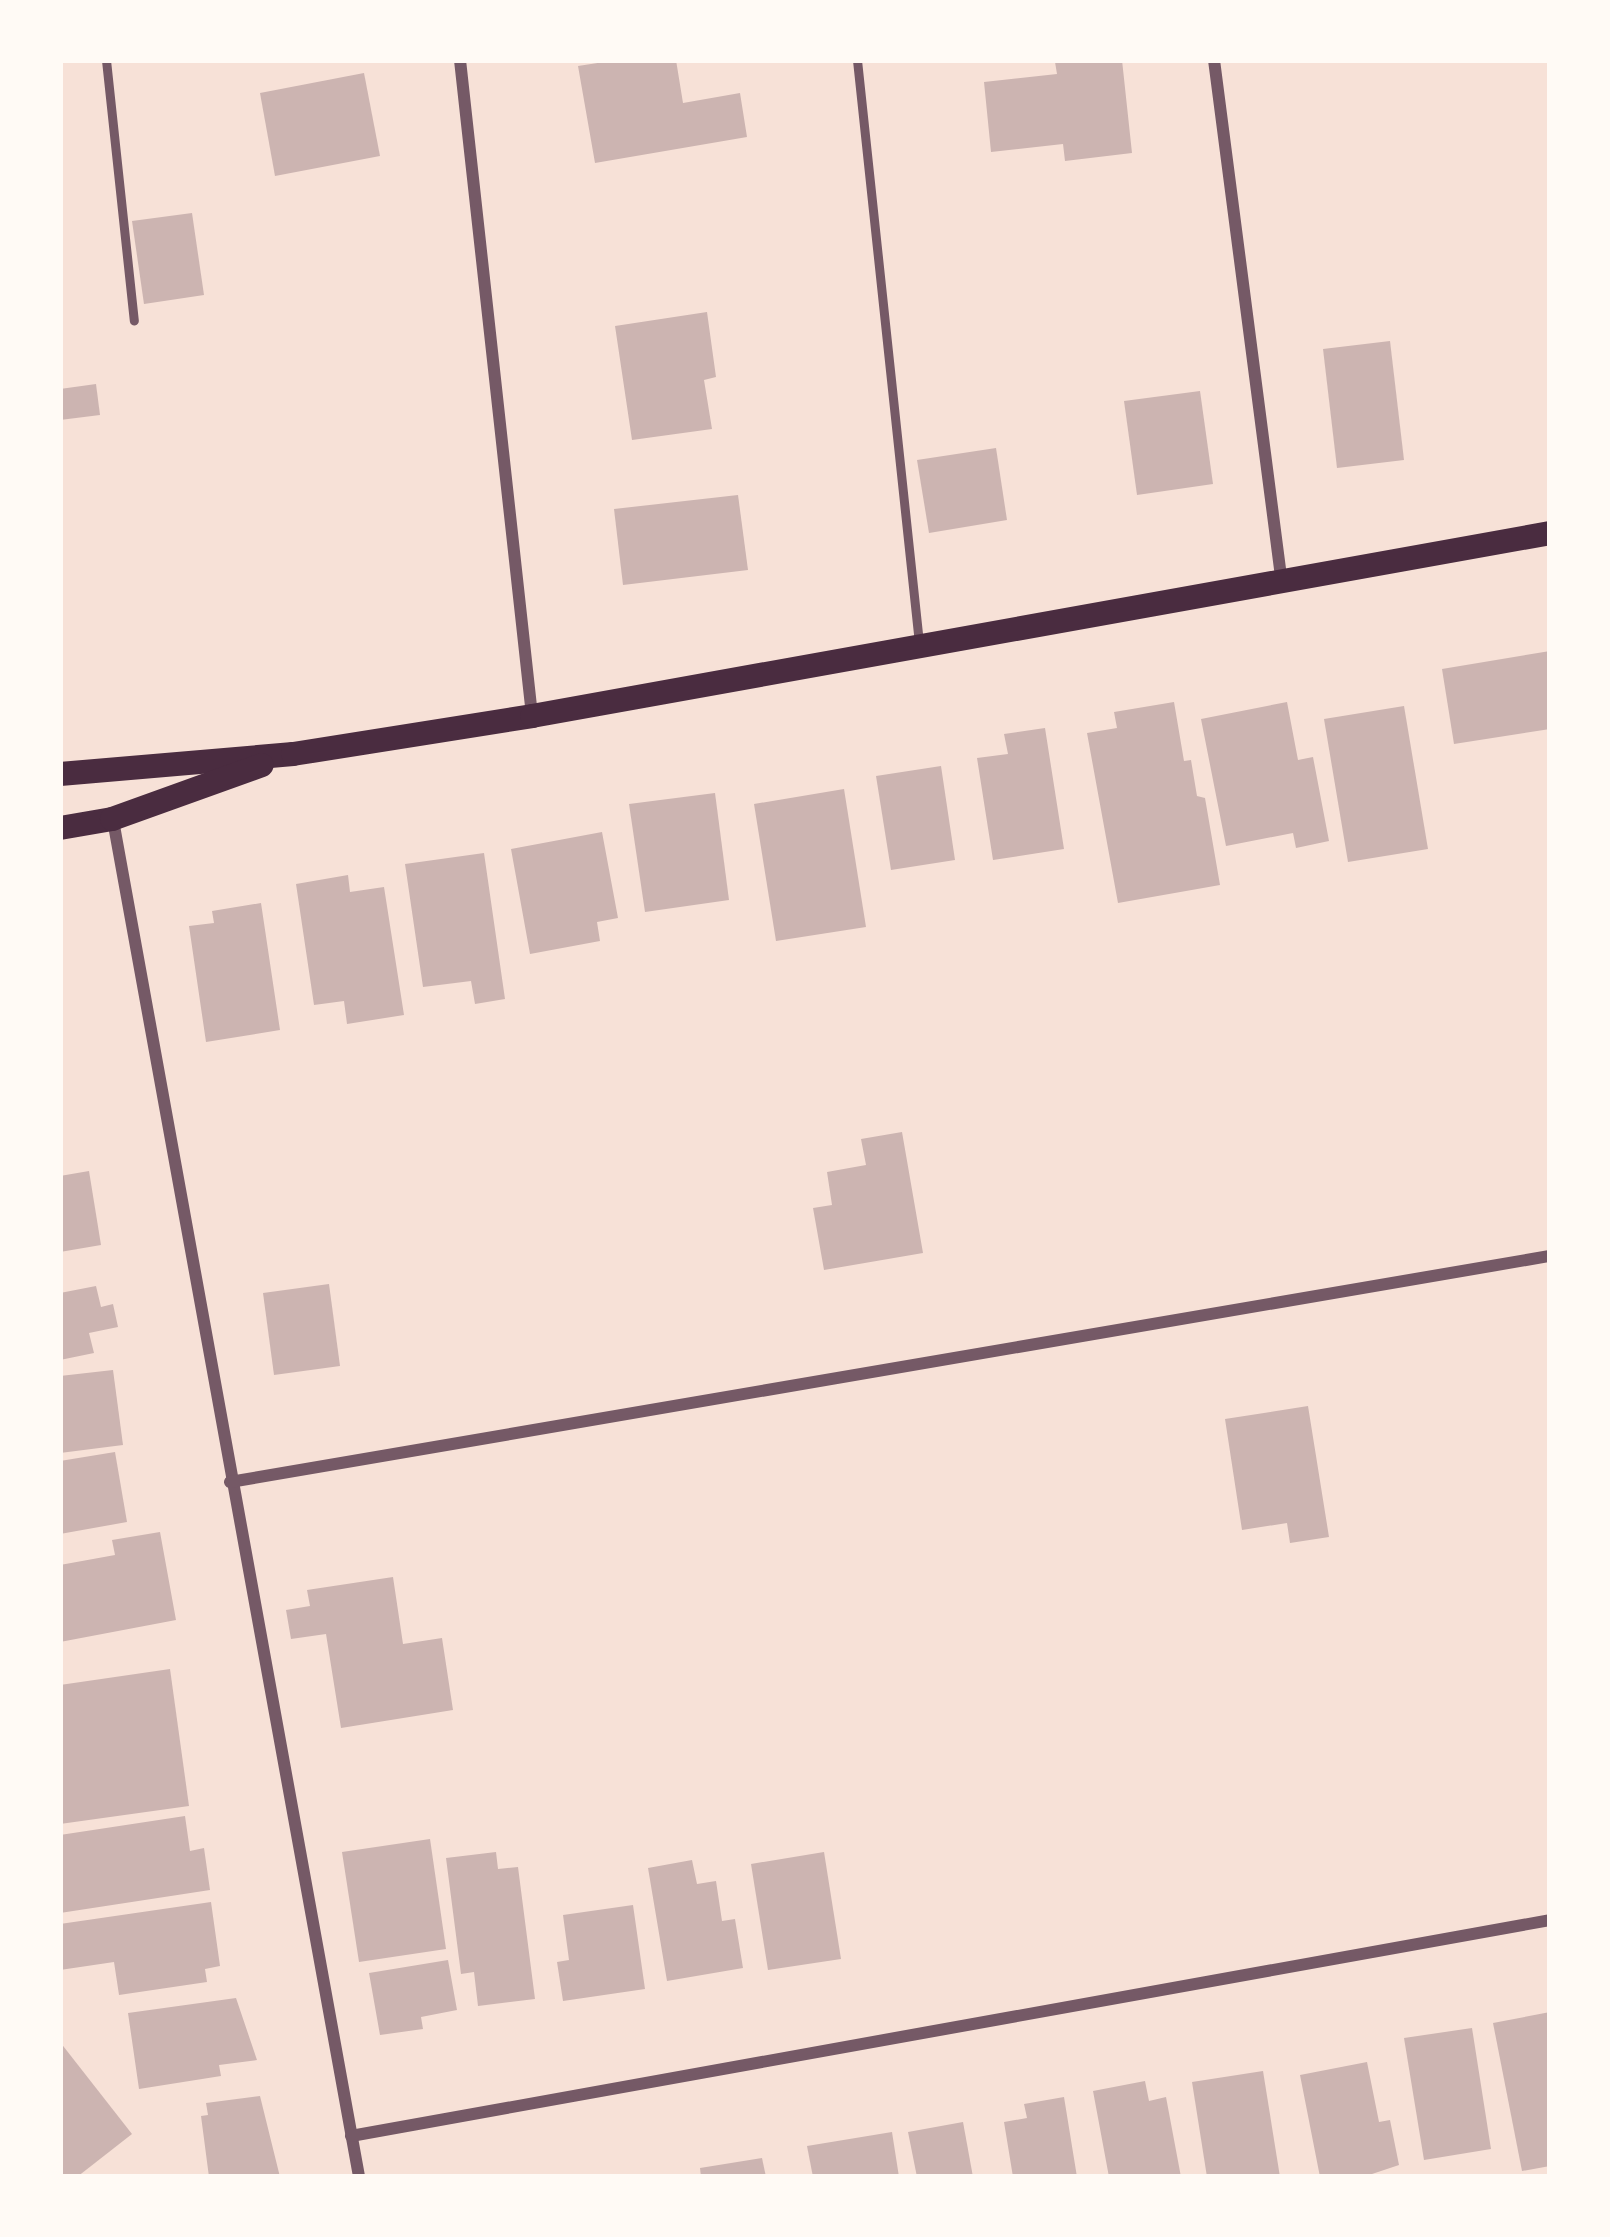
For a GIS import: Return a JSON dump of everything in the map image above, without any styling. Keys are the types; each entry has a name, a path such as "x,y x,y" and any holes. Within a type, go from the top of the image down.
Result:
{"main road":[{"path":"60,774 292,754 532,716 1282,585 1550,533"},
{"path":"60,840 292,754"},
{"path":"60,828 112,819"}],"street":[{"path":"460,60 532,716"},
{"path":"1214,60 1282,585"},
{"path":"112,819 358,2177"},
{"path":"230,1482 1550,1256"},
{"path":"351,2136 1550,1920"}],"lane":[{"path":"106,60 134,320"},
{"path":"857,60 920,649"}],"building":[{"path":"617,60 676,60 683,103 740,93 747,137 595,163 578,66"},
{"path":"1122,60 1132,153 1065,161 1063,144 991,152 984,82 1057,74 1055,62"},
{"path":"364,73 380,156 275,176 260,93"},
{"path":"192,213 204,295 144,304 132,221"},
{"path":"707,312 716,377 704,380 712,429 632,440 615,326"},
{"path":"1390,341 1404,460 1337,468 1323,349"},
{"path":"96,384 100,415 60,420 60,389"},
{"path":"1200,391 1213,484 1137,495 1124,401"},
{"path":"996,448 1007,520 929,533 917,460"},
{"path":"738,495 748,570 623,585 614,509"},
{"path":"1550,651 1550,729 1454,744 1442,669"},
{"path":"1174,702 1184,761 1191,760 1197,796 1205,798 1220,885 1118,903 1087,733 1117,728 1114,712"},
{"path":"1287,702 1298,760 1313,757 1329,841 1296,848 1293,833 1226,846 1201,719"},
{"path":"1404,706 1428,849 1348,862 1324,719"},
{"path":"1045,728 1064,849 993,860 977,758 1008,754 1004,734"},
{"path":"941,766 955,860 891,870 876,776"},
{"path":"844,789 866,927 776,941 754,804"},
{"path":"715,793 729,900 645,912 629,804"},
{"path":"602,832 618,918 597,922 600,941 530,954 511,849"},
{"path":"484,853 505,999 475,1004 471,981 423,987 405,864"},
{"path":"348,875 350,892 384,887 404,1015 347,1024 344,1001 314,1005 296,884"},
{"path":"261,903 280,1030 206,1042 189,926 214,923 212,911"},
{"path":"902,1132 923,1253 824,1270 813,1208 832,1205 827,1172 866,1165 861,1139"},
{"path":"89,1171 101,1245 60,1252 60,1176"},
{"path":"329,1284 340,1366 274,1375 263,1293"},
{"path":"96,1286 101,1307 113,1304 118,1327 89,1333 94,1353 60,1360 60,1293"},
{"path":"113,1370 123,1445 60,1453 60,1376"},
{"path":"1308,1406 1329,1537 1290,1543 1287,1523 1242,1530 1225,1419"},
{"path":"115,1452 127,1522 60,1534 60,1461"},
{"path":"160,1532 176,1620 60,1642 60,1565 115,1555 112,1540"},
{"path":"393,1577 403,1644 442,1638 453,1710 341,1728 326,1634 291,1639 286,1610 310,1606 307,1590"},
{"path":"170,1669 189,1806 60,1824 60,1685"},
{"path":"185,1816 190,1851 204,1848 210,1890 60,1913 60,1835"},
{"path":"430,1839 446,1949 359,1962 342,1852"},
{"path":"496,1852 498,1869 518,1867 535,1999 478,2006 474,1972 461,1974 446,1858"},
{"path":"824,1852 841,1959 768,1970 751,1864"},
{"path":"692,1860 697,1884 716,1881 722,1921 735,1919 743,1968 667,1981 648,1868"},
{"path":"211,1902 220,1966 205,1969 207,1982 119,1995 114,1962 60,1970 60,1924"},
{"path":"633,1905 645,1989 563,2001 557,1962 569,1960 563,1915"},
{"path":"448,1960 457,2010 421,2017 423,2029 380,2035 369,1973"},
{"path":"236,1998 257,2060 219,2065 221,2076 139,2089 128,2013"},
{"path":"1550,2012 1550,2166 1522,2171 1493,2023"},
{"path":"1472,2028 1491,2149 1424,2160 1404,2038"},
{"path":"60,2042 132,2134 77,2177 60,2177"},
{"path":"1367,2062 1379,2122 1390,2120 1399,2165 1363,2177 1320,2177 1300,2075"},
{"path":"1263,2071 1280,2177 1207,2177 1192,2082"},
{"path":"1145,2081 1149,2101 1166,2097 1181,2177 1109,2177 1093,2091"},
{"path":"260,2096 280,2177 209,2177 201,2116 208,2115 206,2103"},
{"path":"1064,2097 1077,2177 1013,2177 1004,2122 1027,2118 1024,2104"},
{"path":"963,2122 973,2177 917,2177 908,2132"},
{"path":"892,2132 899,2177 813,2177 807,2146"},
{"path":"762,2158 766,2177 701,2177 700,2168"}]}
